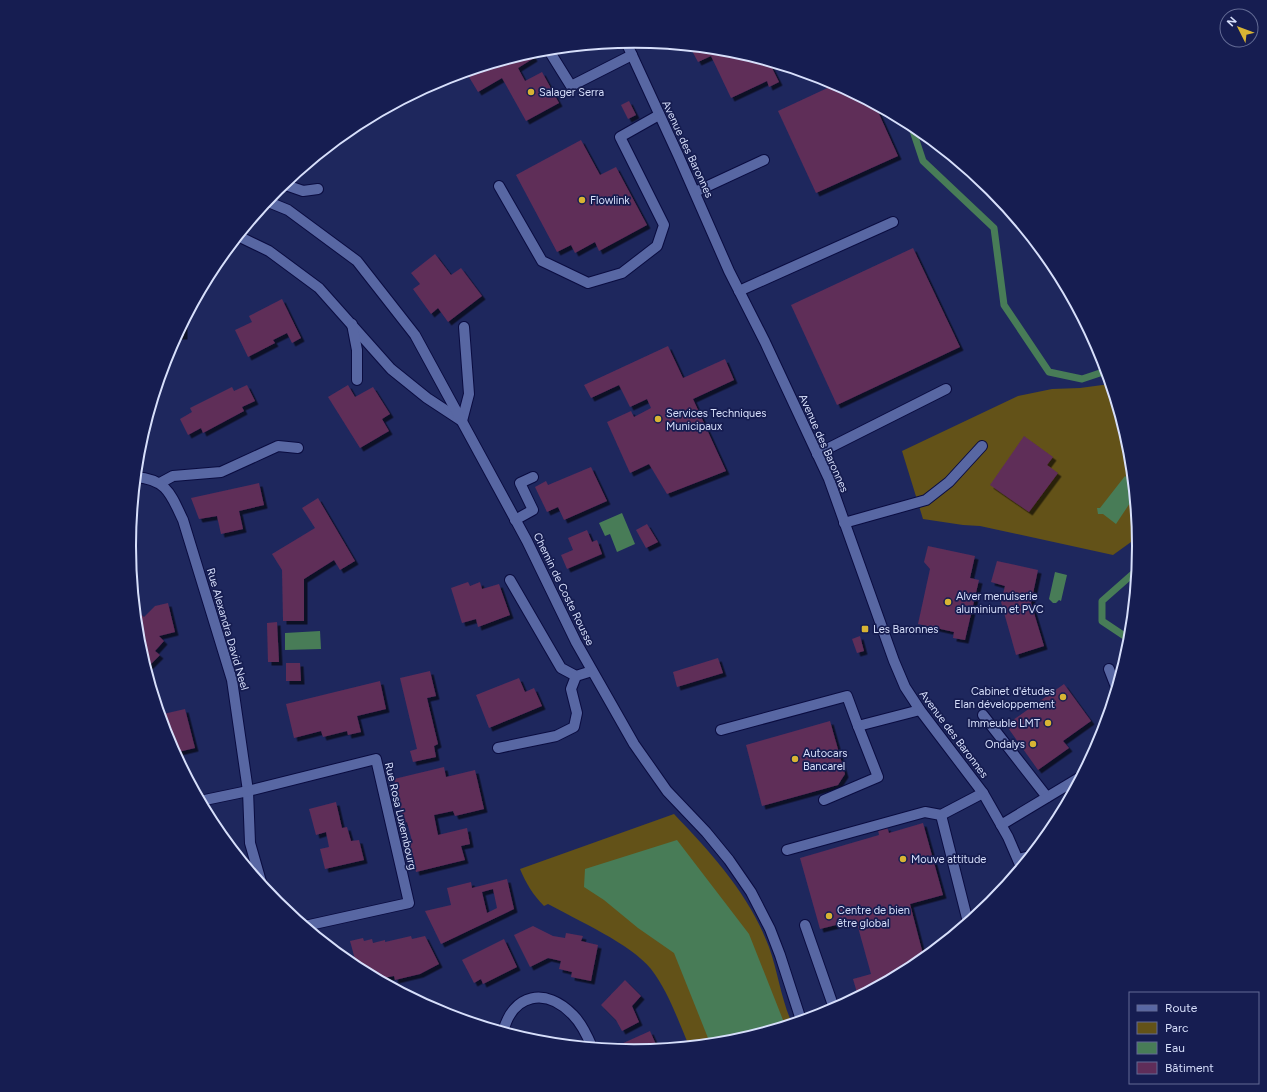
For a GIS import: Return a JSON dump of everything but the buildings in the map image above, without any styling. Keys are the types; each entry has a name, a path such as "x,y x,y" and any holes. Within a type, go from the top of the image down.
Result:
{"street":[{"name":"Avenue des Baronnes","path":"629,48 739,291 829,479 894,661 906,687 920,710 983,793 1001,825 1018,862"},
{"path":"552,55 571,86 632,55"},
{"path":"499,186 542,261 588,283 622,273 657,246 664,225 620,136 659,115"},
{"path":"695,192 764,160"},
{"path":"289,186 303,191 318,189"},
{"name":"Chemin de Coste Rousse","path":"272,204 288,210 357,261 415,335 515,520 576,642 638,749 667,791 706,832 729,860 751,892 775,942 800,1016"},
{"path":"739,291 893,222"},
{"path":"242,238 269,251 319,288 391,369 427,398 462,421 469,394 464,327"},
{"path":"352,324 357,350 357,380"},
{"path":"817,454 946,389"},
{"path":"140,479 160,483 173,476 221,472 278,446 298,448"},
{"path":"844,523 926,500 950,482 982,446"},
{"path":"515,520 533,510 520,483 533,477"},
{"name":"Rue Alexandra David Neel","path":"160,483 171,496 183,520 232,680 248,791 250,843 259,874"},
{"path":"510,580 561,668 576,676 592,671"},
{"path":"1109,670 1113,680"},
{"path":"498,748 556,736 574,727 577,713 570,689 576,676"},
{"path":"721,730 847,696 878,777 824,800"},
{"path":"858,726 920,710"},
{"path":"983,715 1047,797"},
{"name":"Rue Rosa Luxembourg","path":"248,791 376,760 409,903 311,925"},
{"path":"1001,825 1071,783"},
{"path":"205,800 248,791"},
{"path":"787,850 925,812 941,815 983,793"},
{"path":"941,815 966,916"},
{"path":"805,925 832,1002"},
{"path":"504,1027 505,1021 512,1008 521,1002 532,998 546,998 560,1004 573,1015 582,1026 590,1042"}],"green space":[{"path":"1105,385 1105,386 1115,417 1122,449 1127,481 1132,542 1113,555 980,526 923,519 902,451 1018,396 1052,389 1080,388"},
{"path":"674,814 702,844 728,876 751,909 769,947 790,1019 731,1034 687,1041 668,996 651,969 631,951 603,933 548,904 544,906 530,889 520,869"}],"water":[{"path":"1125,476 1127,481 1129,504 1116,524 1103,514 1098,514 1097,508 1100,508"},
{"path":"622,513 635,544 617,552 610,534 605,536 599,523"},
{"path":"1055,572 1067,575 1061,601 1059,600 1056,603 1053,603 1049,599"},
{"path":"320,631 321,649 285,650 285,633"},
{"path":"677,840 749,934 783,1021 708,1038 674,953 638,928 604,900 584,887 585,869"}],"waterway":[{"path":"914,135 923,161 994,228 1004,305 1049,372 1082,379 1100,373"},
{"path":"1123,635 1102,621 1102,601 1130,576"}],"place":[{"name":"Salager Serra","path":"531,92"},
{"name":"Flowlink","path":"582,200"},
{"name":"Services Techniques Municipaux","path":"658,419"},
{"name":"Alver menuiserie aluminium et PVC","path":"948,602"},
{"name":"Les Baronnes","path":"865,629"},
{"name":"Cabinet d'études Elan développement","path":"1063,697"},
{"name":"Immeuble LMT","path":"1048,723"},
{"name":"Ondalys","path":"1033,744"},
{"name":"Autocars Bancarel","path":"795,759"},
{"name":"Mouve attitude","path":"903,859"},
{"name":"Centre de bien être global","path":"829,916"}]}
